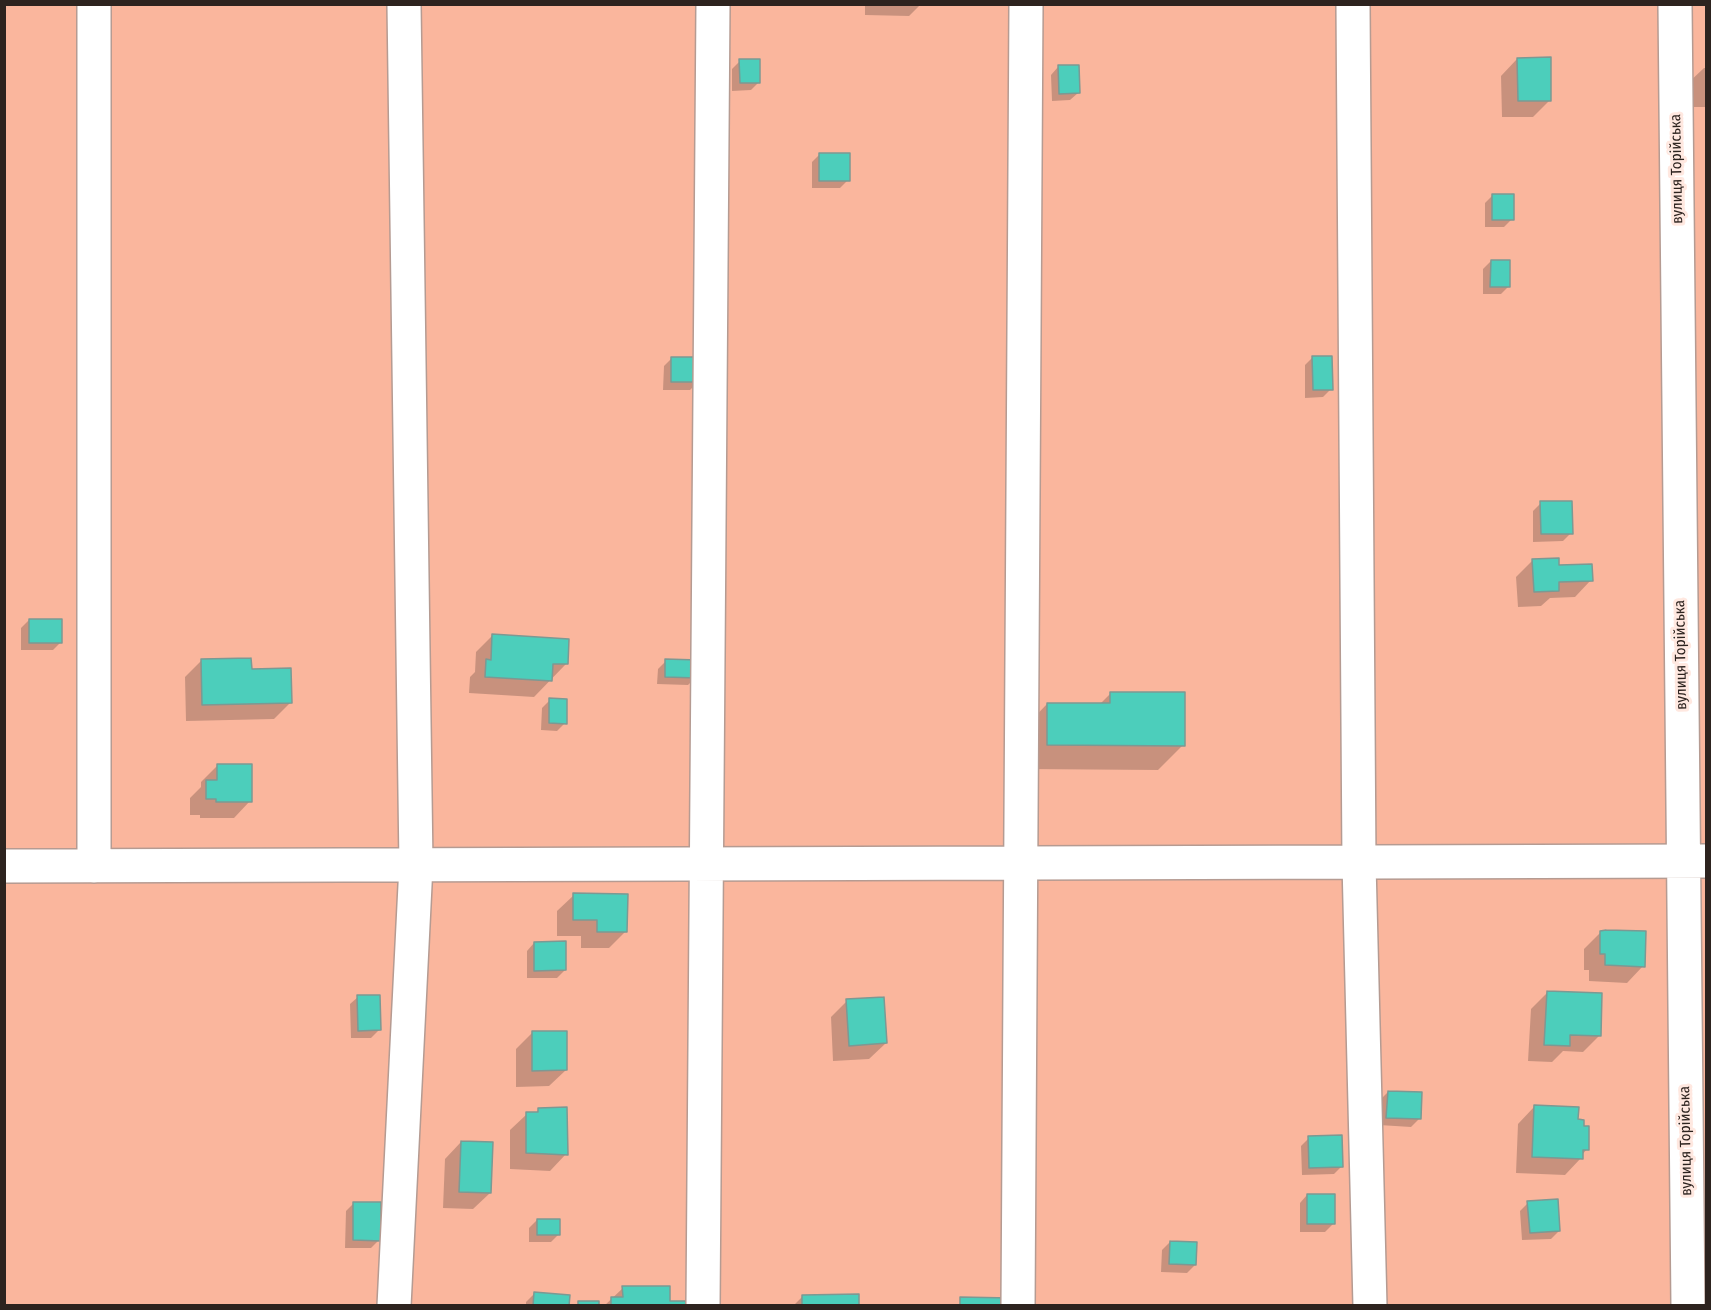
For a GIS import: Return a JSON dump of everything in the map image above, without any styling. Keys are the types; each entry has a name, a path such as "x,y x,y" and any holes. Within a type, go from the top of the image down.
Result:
{"street":[{"path":"94,4 94,866"},
{"path":"394,1305 416,865 404,4"},
{"path":"703,1305 712,4"},
{"path":"1018,1305 1026,4"},
{"path":"1353,4 1359,862 1370,1305"},
{"name":"вулиця Торійська","path":"1675,4 1695,861 1688,1305"},
{"path":"4,866 1695,861"}],"shaded area":[{"path":"5,5 1706,5 1706,1305 5,1305"}],"building":[{"path":"1551,57 1551,101 1518,101 1517,58"},
{"path":"739,59 760,59 760,83 740,83"},
{"path":"1058,65 1079,65 1080,93 1059,94"},
{"path":"819,153 850,153 850,181 819,181"},
{"path":"1492,194 1514,194 1514,220 1492,220"},
{"path":"1491,260 1510,260 1510,287 1490,287"},
{"path":"1312,356 1332,356 1333,390 1313,390"},
{"path":"671,357 699,357 699,382 671,382"},
{"path":"1540,501 1572,501 1573,534 1541,534"},
{"path":"1559,558 1559,565 1592,564 1593,581 1559,582 1559,591 1534,592 1532,559"},
{"path":"29,619 62,619 62,643 29,643"},
{"path":"492,634 569,639 568,664 553,664 552,681 485,677 486,659 491,660"},
{"path":"251,658 252,669 291,668 292,703 202,705 201,659"},
{"path":"665,659 698,660 697,678 665,677"},
{"path":"1110,692 1185,692 1185,746 1047,745 1047,703 1110,703"},
{"path":"549,698 567,699 567,724 549,723"},
{"path":"217,764 252,764 252,802 216,802 216,799 206,799 206,780 217,780"},
{"path":"573,893 628,894 627,932 597,932 597,920 573,920"},
{"path":"1600,931 1646,931 1645,967 1605,965 1605,954 1600,954"},
{"path":"566,941 566,970 534,971 534,942"},
{"path":"1547,991 1602,993 1601,1036 1570,1035 1570,1046 1544,1045"},
{"path":"357,995 380,995 381,1030 358,1031"},
{"path":"884,997 887,1043 849,1046 846,999"},
{"path":"532,1031 567,1031 567,1070 532,1071"},
{"path":"1388,1091 1422,1092 1421,1119 1386,1118"},
{"path":"1534,1105 1579,1107 1578,1119 1584,1120 1584,1126 1589,1126 1589,1150 1583,1150 1583,1159 1532,1157"},
{"path":"567,1107 568,1155 526,1153 526,1112 538,1112 538,1108"},
{"path":"1342,1135 1343,1167 1309,1168 1308,1136"},
{"path":"461,1141 493,1142 491,1193 459,1192"},
{"path":"1307,1194 1335,1194 1335,1224 1307,1224"},
{"path":"1558,1199 1560,1231 1530,1233 1527,1201"},
{"path":"353,1202 381,1202 381,1241 353,1240"},
{"path":"537,1219 560,1219 560,1235 537,1235"},
{"path":"1170,1241 1197,1242 1196,1265 1169,1264"},
{"path":"622,1286 670,1286 670,1301 693,1301 693,1306 611,1306 611,1297 623,1297"},
{"path":"534,1292 570,1295 569,1306 533,1306"},
{"path":"859,1294 859,1306 802,1306 802,1295"},
{"path":"960,1297 1010,1298 1009,1306 960,1306"},
{"path":"578,1301 599,1301 599,1306 578,1306"}]}
